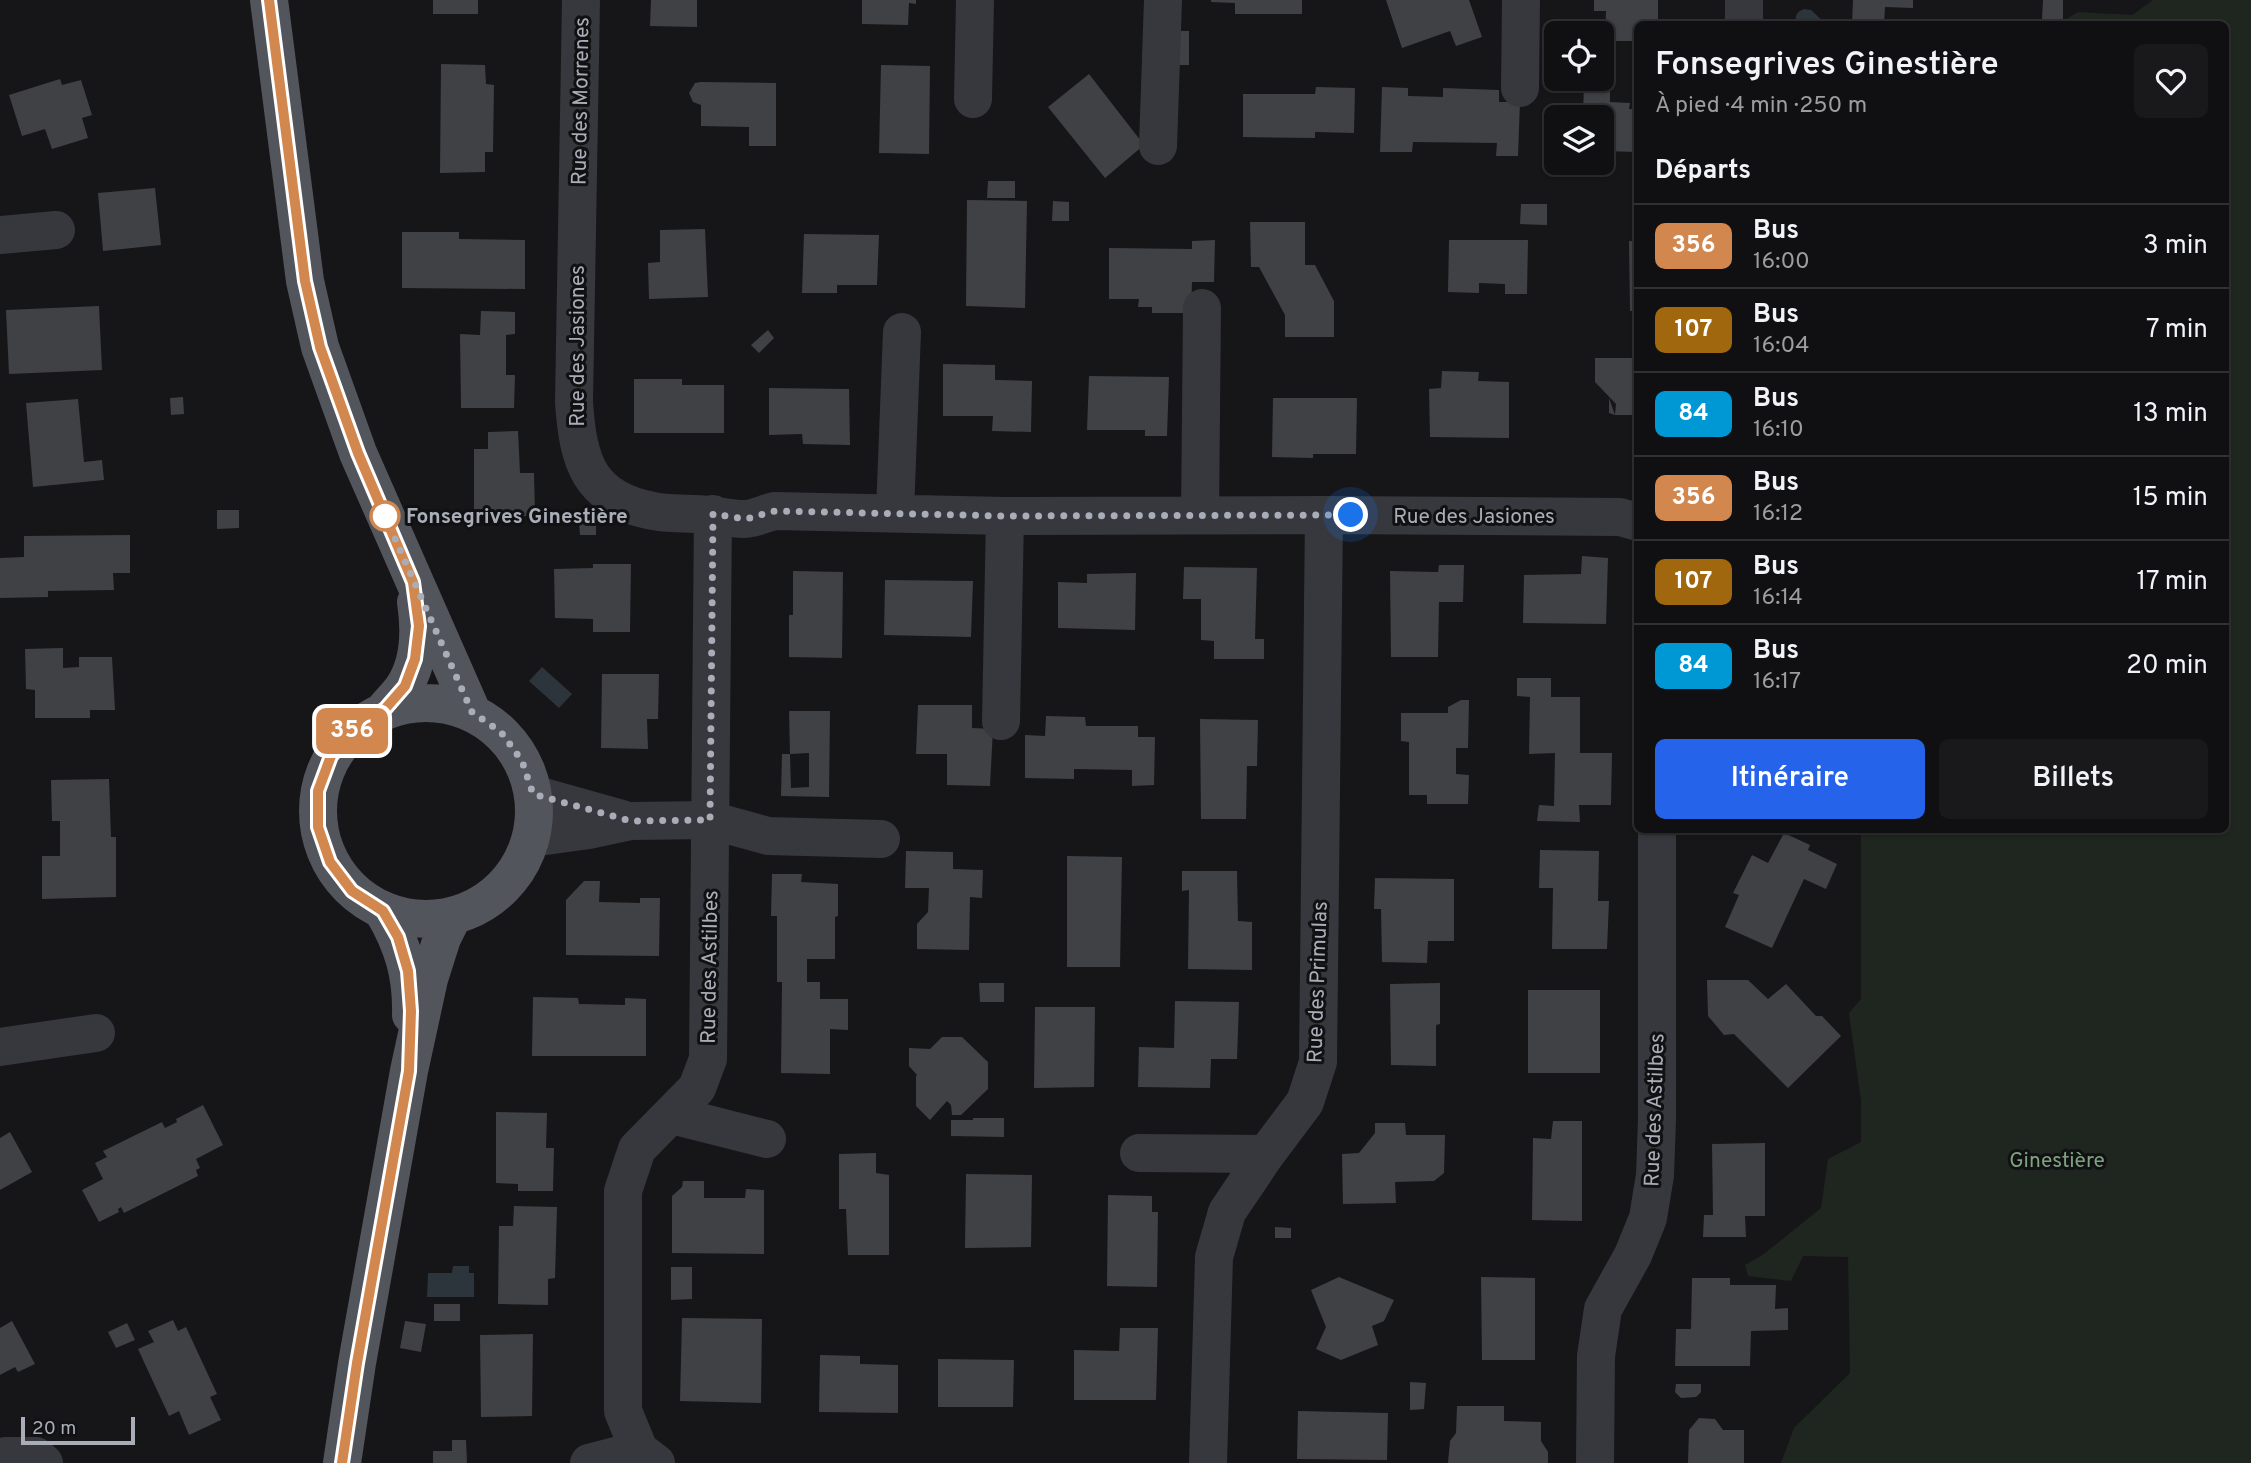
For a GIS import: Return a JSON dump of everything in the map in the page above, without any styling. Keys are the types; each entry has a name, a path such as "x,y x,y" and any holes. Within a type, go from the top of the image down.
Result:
{"main road":[{"path":"270,0 305,281 320,347 358,453 472,712"},
{"path":"385,709 414,702 444,703 472,712 501,732 522,761 533,794 531,838 520,865 503,888 480,905 453,916 417,920 383,911 352,891 330,862 318,827 318,791 331,756 355,728 385,709 405,686 415,659 419,626 413,582"},
{"path":"383,911 398,937 408,971 411,1011 409,1071"},
{"path":"342,1463 409,1071 429,979 442,937 453,916"}],"street":[{"name":"Rue des Morrenes","path":"579,202 581,0"},
{"path":"973,99 975,0"},
{"path":"1157,146 1163,0"},
{"path":"1521,0 1521,88"},
{"path":"1744,0 1744,21"},
{"name":"Rue des Jasiones","path":"579,202 574,402 576,437 586,466 602,491 625,503 654,512 713,514 746,519 775,511 1005,516 1620,517 1634,521"},
{"path":"0,235 56,230"},
{"path":"1200,515 1202,308"},
{"path":"895,512 902,332"},
{"name":"Rue des Astilbes","path":"648,1456 623,1411 623,1191 637,1149 697,1088 708,1059 713,514"},
{"name":"Rue des Primulas","path":"1208,1463 1214,1257 1227,1212 1305,1102 1318,1062 1324,515"},
{"path":"1001,721 1005,516"},
{"path":"533,794 631,821"},
{"path":"531,838 631,821 710,820 768,836 881,839"},
{"name":"Rue des Astilbes","path":"1595,1463 1595,1356 1603,1309 1633,1255 1648,1218 1655,1175 1657,833"},
{"path":"0,1047 96,1032"},
{"path":"672,1115 767,1139"},
{"path":"1139,1153 1266,1154"},
{"path":"0,1458 36,1456 44,1463"},
{"path":"589,1463 648,1456"}],"green space":[{"name":"Ginestière","path":"2153,0 2251,0 2251,1463 1781,1463 1794,1428 1850,1373 1848,1257 1803,1256 1791,1281 1748,1276 1745,1265 1764,1254 1821,1208 1828,1159 1861,1142 1861,1101 1849,1013 1861,999 1861,833 2229,833 2229,21 2063,21 2078,12 2132,15"}],"shaded area":[{"path":"1811,10 1823,21 1796,21 1799,11"},
{"path":"542,667 572,694 559,708 529,681"},
{"path":"453,1266 469,1266 469,1273 474,1273 474,1297 427,1297 428,1273 452,1273"}],"building":[{"path":"433,0 478,0 478,14 433,14"},
{"path":"651,0 697,0 697,27 650,26"},
{"path":"862,0 916,0 916,4 909,3 908,25 862,24"},
{"path":"1211,0 1302,0 1302,14 1235,14 1235,3"},
{"path":"1386,0 1469,0 1482,37 1456,46 1450,31 1402,48"},
{"path":"1594,0 1658,0 1658,21 1634,21 1634,41 1614,41 1614,21 1606,21 1606,11 1594,11"},
{"path":"1853,0 1913,0 1913,8 1885,7 1884,21 1852,21"},
{"path":"2043,0 2063,0 2063,19 2042,19"},
{"path":"1170,31 1189,31 1189,65 1169,65"},
{"path":"441,64 485,65 486,84 494,85 493,152 485,152 485,172 440,173"},
{"path":"881,65 930,66 929,154 879,153"},
{"path":"1089,74 1144,145 1105,178 1048,107"},
{"path":"60,79 62,85 81,80 92,115 82,118 88,138 52,149 45,129 22,136 9,95"},
{"path":"695,83 776,83 776,146 749,146 749,127 701,126 701,105 693,102 689,93"},
{"path":"1316,87 1355,88 1354,133 1315,132 1315,138 1243,137 1243,94 1315,94"},
{"path":"1382,87 1408,88 1408,96 1443,97 1443,88 1499,90 1499,102 1520,102 1518,156 1496,156 1497,143 1413,142 1412,152 1380,152"},
{"path":"1584,91 1610,91 1610,102 1630,103 1629,109 1634,109 1634,152 1614,151 1614,105 1583,105"},
{"path":"988,181 1015,181 1015,198 987,198"},
{"path":"155,188 161,245 103,251 98,193"},
{"path":"967,200 1027,201 1025,308 966,306"},
{"path":"1053,201 1069,202 1069,221 1052,221"},
{"path":"1521,204 1547,204 1547,225 1520,224"},
{"path":"1250,222 1305,222 1305,265 1315,265 1334,301 1334,337 1285,337 1285,315 1259,267 1251,267"},
{"path":"705,229 708,297 649,299 648,263 660,262 660,230"},
{"path":"402,232 459,232 459,239 525,240 525,289 402,288"},
{"path":"804,234 879,235 877,285 837,285 837,293 802,293"},
{"path":"1215,240 1214,282 1192,282 1191,313 1152,313 1152,307 1138,307 1139,299 1109,299 1109,248 1192,249 1192,241"},
{"path":"1449,240 1528,240 1527,294 1505,294 1505,284 1479,283 1479,293 1448,292"},
{"path":"1629,241 1634,241 1634,311 1630,311"},
{"path":"99,306 102,370 9,374 6,310"},
{"path":"481,311 515,312 515,334 506,335 506,375 515,375 514,408 461,408 460,334 480,335"},
{"path":"768,330 774,338 759,353 751,345"},
{"path":"1595,358 1634,358 1634,415 1615,415 1616,404 1595,382"},
{"path":"943,364 995,365 995,380 1032,381 1031,432 992,431 993,416 943,416"},
{"path":"1442,371 1479,372 1478,381 1509,382 1509,438 1430,437 1429,389 1441,388"},
{"path":"1089,376 1169,377 1167,436 1145,436 1145,430 1087,430"},
{"path":"634,379 682,379 682,385 724,385 724,433 634,433"},
{"path":"769,388 849,389 850,445 803,444 802,434 769,435"},
{"path":"183,397 184,414 171,415 170,398"},
{"path":"1273,398 1357,398 1356,454 1313,454 1313,458 1272,457"},
{"path":"1609,398 1615,415 1609,413"},
{"path":"78,399 84,462 102,460 104,480 33,487 26,403"},
{"path":"518,431 520,473 534,473 535,516 474,516 474,449 488,449 488,432"},
{"path":"217,510 239,510 239,528 217,529"},
{"path":"579,523 596,523 596,535 580,535"},
{"path":"130,535 130,573 113,573 114,590 48,591 48,597 0,598 0,558 24,557 24,536"},
{"path":"1582,556 1608,558 1606,624 1523,623 1524,575 1581,574"},
{"path":"593,564 631,564 630,632 593,632 593,619 555,618 554,569 593,568"},
{"path":"1439,565 1464,565 1463,602 1439,602 1438,657 1391,657 1390,571 1438,572"},
{"path":"1184,567 1257,568 1255,639 1264,639 1264,659 1214,659 1214,641 1201,640 1201,599 1183,599"},
{"path":"793,571 843,572 842,658 789,657"},
{"path":"1136,573 1135,630 1058,628 1058,582 1087,583 1087,574"},
{"path":"885,580 973,581 971,637 884,635"},
{"path":"63,648 63,668 79,667 79,657 112,657 115,710 90,710 90,718 35,718 35,690 26,689 25,649"},
{"path":"602,674 659,674 658,719 647,719 648,749 601,748"},
{"path":"1517,678 1551,678 1551,697 1580,697 1580,753 1612,753 1611,805 1579,805 1580,822 1537,821 1539,805 1554,806 1555,753 1529,754 1530,697 1517,696"},
{"path":"1461,700 1469,700 1468,748 1456,748 1456,774 1469,775 1468,804 1427,804 1427,795 1409,795 1409,742 1401,741 1401,713 1448,713 1448,707"},
{"path":"918,705 972,705 972,728 993,729 990,786 947,785 947,754 916,754"},
{"path":"789,711 830,711 829,797 781,796 782,754 790,754","holes":["809,753 809,787 791,788 790,754"]},
{"path":"1046,716 1085,717 1086,726 1138,726 1138,737 1155,737 1154,785 1132,786 1132,770 1074,769 1074,779 1025,778 1025,735 1045,736"},
{"path":"1200,719 1258,720 1257,766 1247,766 1246,819 1201,819"},
{"path":"109,779 111,837 116,837 116,897 42,899 42,856 60,856 60,821 52,821 51,780"},
{"path":"1784,833 1810,845 1808,850 1837,864 1826,889 1804,879 1772,948 1725,927 1739,895 1733,893 1752,855 1768,863"},
{"path":"1540,850 1599,851 1598,901 1609,901 1607,949 1552,949 1553,888 1539,888"},
{"path":"906,851 953,852 953,869 983,870 982,898 970,897 969,950 917,949 917,924 928,912 929,888 905,888"},
{"path":"1067,856 1122,857 1120,967 1067,967"},
{"path":"1182,871 1237,871 1238,921 1252,922 1252,970 1188,969 1189,890 1182,891"},
{"path":"772,874 802,874 801,882 838,884 835,959 807,959 807,982 820,982 820,999 848,999 848,1030 830,1029 830,1074 781,1073 782,982 777,982 777,916 771,916"},
{"path":"1375,878 1454,879 1454,941 1428,941 1427,963 1382,962 1381,909 1374,909"},
{"path":"584,881 600,881 599,902 640,903 640,898 660,898 659,956 566,955 566,900"},
{"path":"1707,980 1748,980 1768,999 1786,984 1816,1016 1822,1016 1841,1036 1788,1088 1734,1034 1724,1035 1708,1016"},
{"path":"979,983 1004,983 1004,1002 980,1002"},
{"path":"1440,983 1436,1066 1391,1065 1390,984"},
{"path":"1528,990 1600,990 1600,1073 1528,1073"},
{"path":"533,997 578,998 579,1004 625,1005 625,998 646,999 646,1056 532,1056"},
{"path":"1175,1001 1239,1002 1237,1059 1211,1059 1210,1088 1138,1087 1139,1047 1174,1048"},
{"path":"1035,1007 1095,1007 1094,1087 1034,1088"},
{"path":"942,1037 962,1037 988,1062 988,1089 961,1115 952,1115 951,1105 947,1101 930,1120 916,1106 917,1075 909,1066 909,1048 930,1049"},
{"path":"203,1105 223,1145 196,1159 200,1168 196,1170 198,1176 124,1213 121,1207 119,1212 99,1222 82,1190 103,1179 95,1163 107,1157 103,1151 162,1122 165,1128"},
{"path":"496,1112 547,1113 546,1148 554,1148 553,1191 518,1191 518,1184 496,1183"},
{"path":"1004,1118 1004,1137 951,1136 951,1120"},
{"path":"1553,1121 1582,1121 1582,1221 1532,1220 1533,1138 1551,1139"},
{"path":"1375,1123 1405,1123 1406,1135 1445,1135 1444,1173 1434,1181 1395,1182 1396,1203 1343,1204 1342,1154 1359,1153 1375,1133"},
{"path":"10,1132 32,1172 0,1190 0,1138"},
{"path":"1765,1143 1765,1216 1745,1216 1746,1237 1703,1237 1704,1215 1713,1215 1712,1144"},
{"path":"876,1153 876,1173 889,1175 889,1255 848,1255 846,1209 839,1209 839,1154"},
{"path":"966,1174 1032,1175 1031,1247 965,1248"},
{"path":"683,1181 704,1181 704,1198 745,1198 746,1189 764,1190 764,1254 672,1253 672,1196 682,1187"},
{"path":"1108,1195 1152,1196 1152,1212 1158,1212 1157,1287 1107,1286"},
{"path":"514,1206 557,1207 555,1278 548,1279 548,1305 498,1304 499,1226 513,1226"},
{"path":"1275,1227 1291,1228 1291,1238 1275,1238"},
{"path":"671,1267 692,1267 692,1299 671,1300"},
{"path":"1339,1277 1394,1300 1384,1321 1372,1326 1378,1345 1341,1360 1316,1349 1326,1327 1311,1290"},
{"path":"1481,1277 1535,1278 1535,1360 1482,1360"},
{"path":"1692,1278 1730,1278 1730,1285 1776,1285 1775,1309 1788,1308 1788,1330 1751,1331 1750,1366 1675,1366 1676,1329 1691,1329"},
{"path":"434,1304 460,1304 460,1321 434,1321"},
{"path":"682,1318 762,1319 761,1403 680,1401"},
{"path":"173,1320 178,1331 186,1327 217,1394 210,1397 221,1420 189,1435 179,1411 169,1416 138,1349 154,1342 148,1331"},
{"path":"12,1321 35,1364 18,1372 15,1367 0,1375 0,1328"},
{"path":"405,1321 426,1324 421,1352 400,1348"},
{"path":"127,1323 135,1340 116,1348 108,1332"},
{"path":"1120,1328 1158,1328 1156,1400 1074,1400 1074,1350 1119,1351"},
{"path":"533,1334 532,1416 481,1417 480,1335"},
{"path":"820,1355 860,1356 860,1364 898,1365 898,1413 819,1412"},
{"path":"938,1359 1014,1360 1013,1407 938,1407"},
{"path":"1410,1382 1426,1383 1424,1409 1410,1410"},
{"path":"1676,1384 1701,1384 1701,1392 1696,1397 1681,1398 1675,1392"},
{"path":"1457,1406 1504,1406 1504,1421 1541,1422 1541,1441 1548,1452 1548,1463 1448,1463 1450,1441 1456,1433"},
{"path":"1298,1411 1388,1413 1387,1460 1297,1459"},
{"path":"1699,1418 1715,1419 1723,1430 1744,1430 1744,1463 1688,1463 1689,1430"},
{"path":"452,1440 466,1440 467,1463 433,1463 433,1451 452,1451"}],"bus line":[{"name":"356","path":"269,0 305,281 320,347 358,453 413,582 419,626 415,659 405,686 385,709 355,728 331,756 318,791 318,827 330,862 352,891 383,911 398,937 408,971 411,1011 409,1071 342,1463"}],"place":[{"name":"Fonsegrives Ginestière","path":"385,516"}],"route":[{"path":"385,516 472,712 501,732 522,761 533,794 631,821 710,820 713,514 746,519 775,511 1005,516 1351,515"}]}
